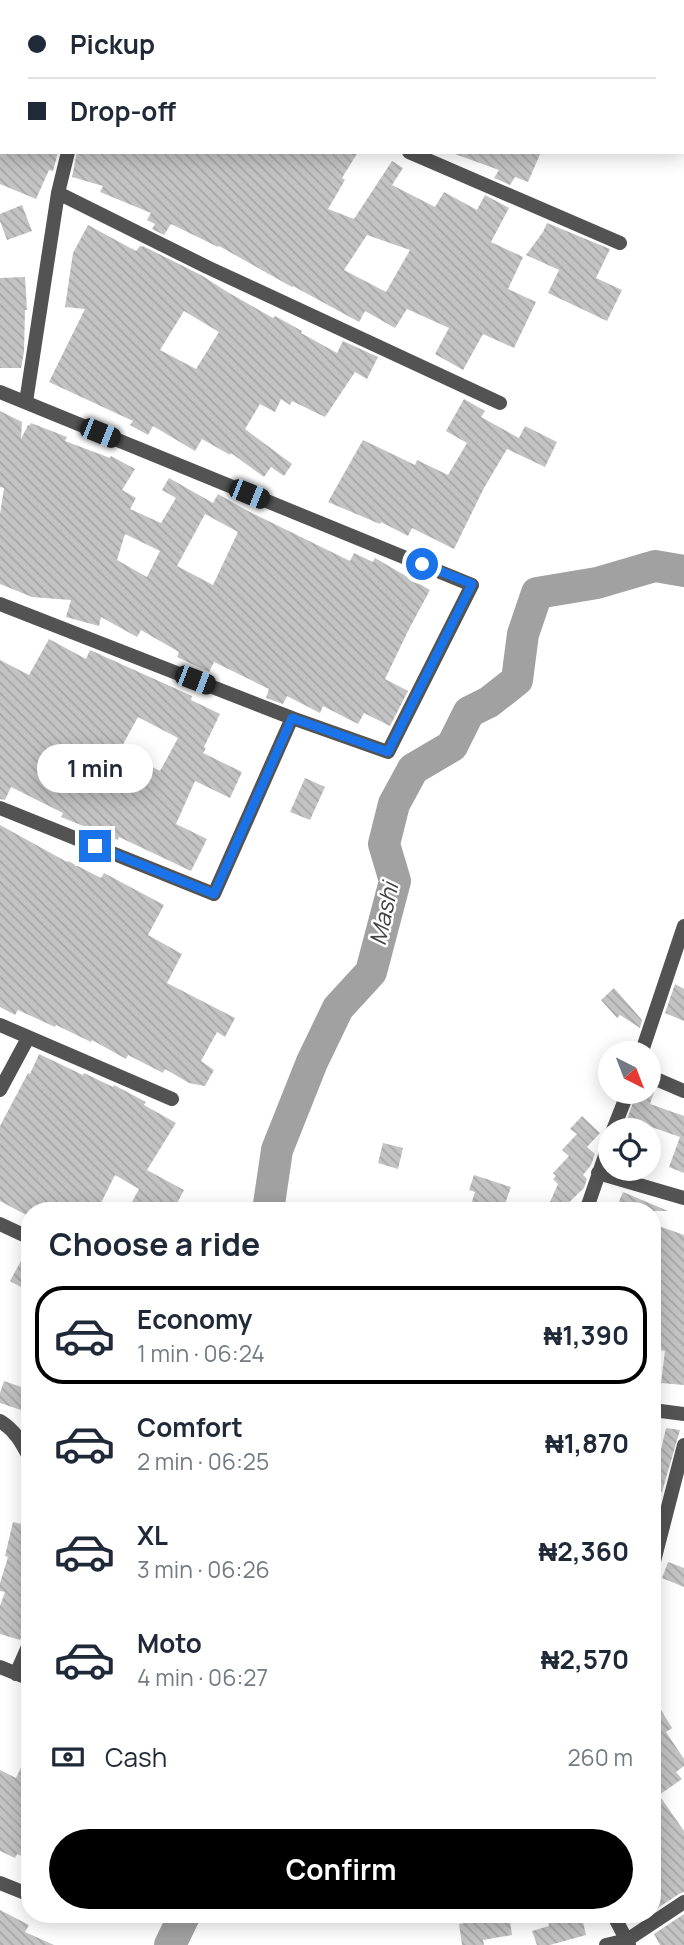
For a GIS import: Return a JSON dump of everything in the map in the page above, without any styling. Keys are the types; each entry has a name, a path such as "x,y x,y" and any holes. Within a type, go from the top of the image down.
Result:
{"street":[{"path":"26,402 58,193 68,154"},
{"path":"414,154 620,243"},
{"path":"58,193 207,267 500,403"},
{"path":"0,392 472,584 388,752 292,718 0,604"},
{"path":"0,807 214,894 292,718"},
{"path":"645,1041 684,928"},
{"path":"0,1025 172,1099"},
{"path":"0,1090 29,1038"},
{"path":"662,1082 684,1091"},
{"path":"589,1202 598,1173"},
{"path":"626,1181 684,1198"},
{"path":"0,1224 21,1234"},
{"path":"661,1411 684,1414"},
{"path":"0,1421 21,1440"},
{"path":"661,1534 684,1445"},
{"path":"0,1667 21,1676"},
{"path":"0,1883 21,1891"},
{"path":"661,1919 684,1902"},
{"path":"618,1923 628,1943"},
{"path":"606,1945 628,1943 655,1923"}],"building":[{"path":"0,154 57,154 53,171 49,170 36,199 0,184"},
{"path":"77,154 357,154 328,209 354,219 392,161 403,168 392,185 435,207 444,192 477,210 485,195 509,208 491,242 523,257 508,289 536,302 514,348 483,334 463,370 435,354 449,328 407,309 395,328 365,311 359,322 219,246 171,224 164,235 152,229 155,224 147,220 151,213 100,192 103,186 72,177","holes":["367,235 410,250 386,292 344,270"]},
{"path":"455,154 540,154 528,182 515,177 510,185 494,178 499,170"},
{"path":"22,205 32,231 7,240 0,214"},
{"path":"547,223 610,249 596,278 622,290 607,321 548,293 559,270 526,255"},
{"path":"88,225 136,251 143,246 201,275 337,353 343,341 378,357 367,379 355,372 325,417 292,401 290,405 281,399 275,412 260,404 245,429 292,464 284,476 271,467 264,477 231,453 230,455 202,439 195,451 153,426 148,435 130,425 133,421 49,382 85,309 65,307 73,253","holes":["184,311 219,332 196,369 160,350"]},
{"path":"25,277 27,310 21,368 0,368 0,278"},
{"path":"464,399 485,411 481,417 519,438 525,426 557,442 545,467 507,449 454,549 412,528 408,536 381,522 380,524 328,502 363,440 415,465 417,460 448,475 467,443 446,431"},
{"path":"0,411 22,422 21,439 31,423 67,437 65,441 110,458 111,456 135,469 122,490 136,498 130,509 161,523 176,498 162,490 169,478 213,503 218,494 350,561 354,553 373,562 375,558 430,590 385,679 408,691 390,726 364,713 358,724 323,706 320,713 287,696 283,704 266,698 269,689 214,662 209,672 177,657 179,652 141,630 137,637 101,617 99,626 66,617 71,600 32,597 0,584 0,514 4,488 0,487","holes":["205,514 238,532 213,585 177,566","125,534 160,551 147,577 117,560"]},
{"path":"49,639 86,659 90,650 192,696 191,700 220,714 203,753 242,772 230,798 195,781 176,824 207,839 191,871 119,837 118,840 61,817 63,813 11,787 5,800 0,799 0,660 29,675","holes":["138,717 178,738 160,771 143,762 139,770 115,759"]},
{"path":"305,778 325,787 310,820 290,812"},
{"path":"0,825 67,862 101,878 104,873 164,905 148,935 182,954 167,983 235,1018 225,1037 217,1032 201,1061 214,1070 205,1086 189,1083 165,1069 163,1073 128,1055 126,1059 92,1040 91,1042 18,1010 15,1015 0,1007"},
{"path":"675,984 684,989 684,1021 665,1013"},
{"path":"614,988 642,1020 640,1028 620,1015 617,1018 601,1000"},
{"path":"39,1054 83,1075 84,1073 113,1087 114,1085 146,1102 144,1105 176,1123 147,1170 184,1190 178,1202 132,1202 139,1189 115,1175 102,1202 21,1202 21,1212 0,1201 0,1126 28,1073 30,1074"},
{"path":"633,1104 650,1104 684,1116 684,1173 669,1167 680,1137 661,1130 661,1118 627,1118"},
{"path":"582,1116 598,1131 598,1135 587,1147 595,1154 583,1175 587,1179 584,1188 569,1202 550,1202 558,1184 553,1179 556,1176 553,1173 569,1156 562,1150 577,1134 570,1129"},
{"path":"383,1143 403,1148 398,1169 378,1163"},
{"path":"474,1175 511,1187 506,1202 472,1202 475,1192 469,1190"},
{"path":"623,1192 647,1202 619,1202"},
{"path":"661,1227 684,1235 684,1385 661,1383 665,1351 661,1350"},
{"path":"21,1261 21,1287 10,1281"},
{"path":"4,1381 21,1387 21,1410 0,1403"},
{"path":"666,1428 680,1430 662,1492 661,1492 661,1450"},
{"path":"13,1522 21,1524 20,1640 0,1634 0,1606 5,1592 0,1591 0,1583 8,1557 5,1556"},
{"path":"668,1562 684,1568 684,1587 662,1578"},
{"path":"661,1710 672,1728 666,1732 684,1759 684,1766 676,1772 682,1779 661,1794"},
{"path":"21,1768 21,1856 17,1854 15,1858 0,1851 0,1770 16,1778"},
{"path":"661,1798 684,1831 684,1892 661,1906"},
{"path":"0,1910 29,1925 25,1932 54,1945 0,1945"},
{"path":"684,1914 684,1945 660,1945 654,1934"},
{"path":"510,1923 512,1935 483,1940 484,1945 462,1945 459,1924"},
{"path":"548,1923 583,1923 586,1935 550,1945 537,1945 532,1931 549,1926"}],"waterway":[{"name":"Mashi","path":"269,1202 277,1150 312,1062 338,1008 371,972 395,881 384,844 394,804 413,769 452,746 469,712 489,702 517,680 523,634 537,593 597,583 655,566 684,571"},
{"name":"Mashi","path":"170,1945 181,1923"}],"route":[{"path":"95,846 214,894 292,718 388,752 472,584 422,564"}]}
